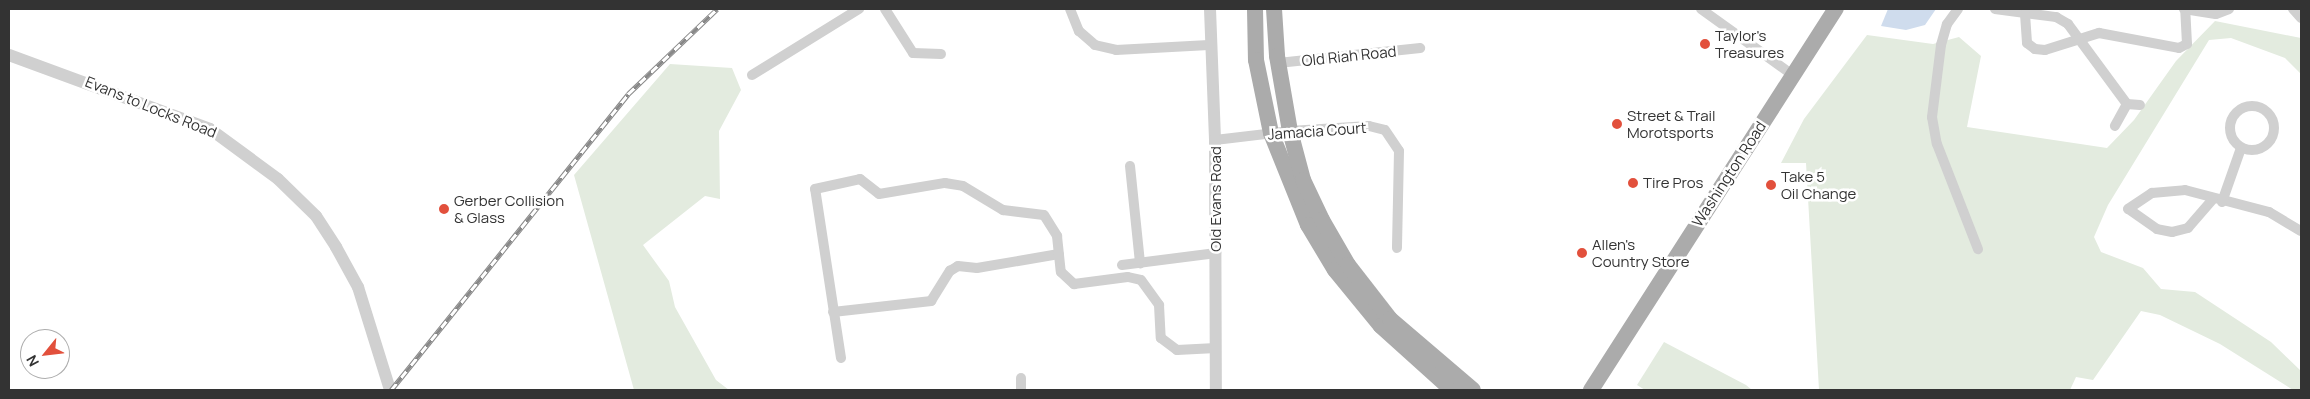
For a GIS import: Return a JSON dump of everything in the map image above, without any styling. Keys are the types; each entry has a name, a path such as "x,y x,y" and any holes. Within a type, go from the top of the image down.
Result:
{"main road":[{"path":"1255,9 1256,60 1271,133 1308,225 1335,270 1397,344 1452,390"},
{"path":"1274,9 1278,63 1290,130 1311,199 1352,271 1390,319 1473,390"},
{"name":"Washington Road","path":"1591,390 1836,9"}],"street":[{"path":"752,75 859,9"},
{"path":"884,9 913,53 941,54"},
{"path":"1070,9 1079,32 1095,45 1116,50 1209,45"},
{"name":"Old Evans Road","path":"1210,9 1209,45 1215,140 1216,390"},
{"path":"1702,9 1793,75"},
{"path":"1958,9 1947,24 1941,45 1932,117 1937,144 1978,249"},
{"path":"1995,9 2056,17 2079,38 2127,104 2140,105"},
{"path":"2025,14 2027,43 2034,49 2045,50 2099,33 2179,48 2188,44 2185,9 2216,14 2229,9"},
{"path":"2292,9 2301,18"},
{"name":"Old Riah Road","path":"1278,63 1420,48"},
{"name":"Evans to Locks Road","path":"9,55 210,129 278,179 316,216 358,287 390,390"},
{"path":"2115,126 2127,104"},
{"path":"2245,107 2260,107 2271,117 2272,138 2255,150 2241,148 2230,130 2233,116 2245,107"},
{"name":"Jamacia Court","path":"1215,140 1290,130 1369,126 1392,134 1400,161 1397,248"},
{"path":"2241,148 2217,201 2188,228 2172,232 2157,229 2128,208 2152,193 2185,190 2217,201 2269,212 2301,231"},
{"path":"1130,166 1140,263"},
{"path":"841,358 815,190 860,179 879,194 945,183 963,186 1003,210 1044,215 1056,236 1061,272 1074,284 1128,277 1141,280 1159,305 1161,338 1178,350 1216,348"},
{"path":"1122,265 1216,253"},
{"path":"833,312 932,300 950,271 958,266 977,268 1059,254"},
{"path":"1021,378 1021,390"}],"shaded area":[{"path":"2215,21 2301,38 2301,74 2285,58 2231,38 2209,40 2108,205 2094,237 2101,252 2143,268 2161,289 2195,292 2271,342 2301,371 2301,390 2293,390 2220,344 2160,315 2141,311 2093,380 2076,377 2070,390 1819,390 1806,163 1781,163 1804,119 1867,35 1933,44 1959,37 1981,56 1967,127 2107,148 2134,120 2176,61"},
{"path":"670,64 732,68 741,90 719,131 720,199 705,196 643,245 669,281 675,307 716,380 729,390 634,390 574,175"},
{"path":"1664,342 1746,385 1752,390 1645,390 1637,385"}],"water":[{"path":"1888,9 1936,9 1925,25 1906,30 1881,26"}],"railway":[{"path":"391,390 628,94 717,9"}],"place":[{"name":"Taylor's Treasures","path":"1705,44"},
{"name":"Street & Trail Morotsports","path":"1617,124"},
{"name":"Tire Pros","path":"1633,183"},
{"name":"Take 5 Oil Change","path":"1771,185"},
{"name":"Gerber Collision & Glass","path":"444,209"},
{"name":"Allen's Country Store","path":"1582,253"}]}
